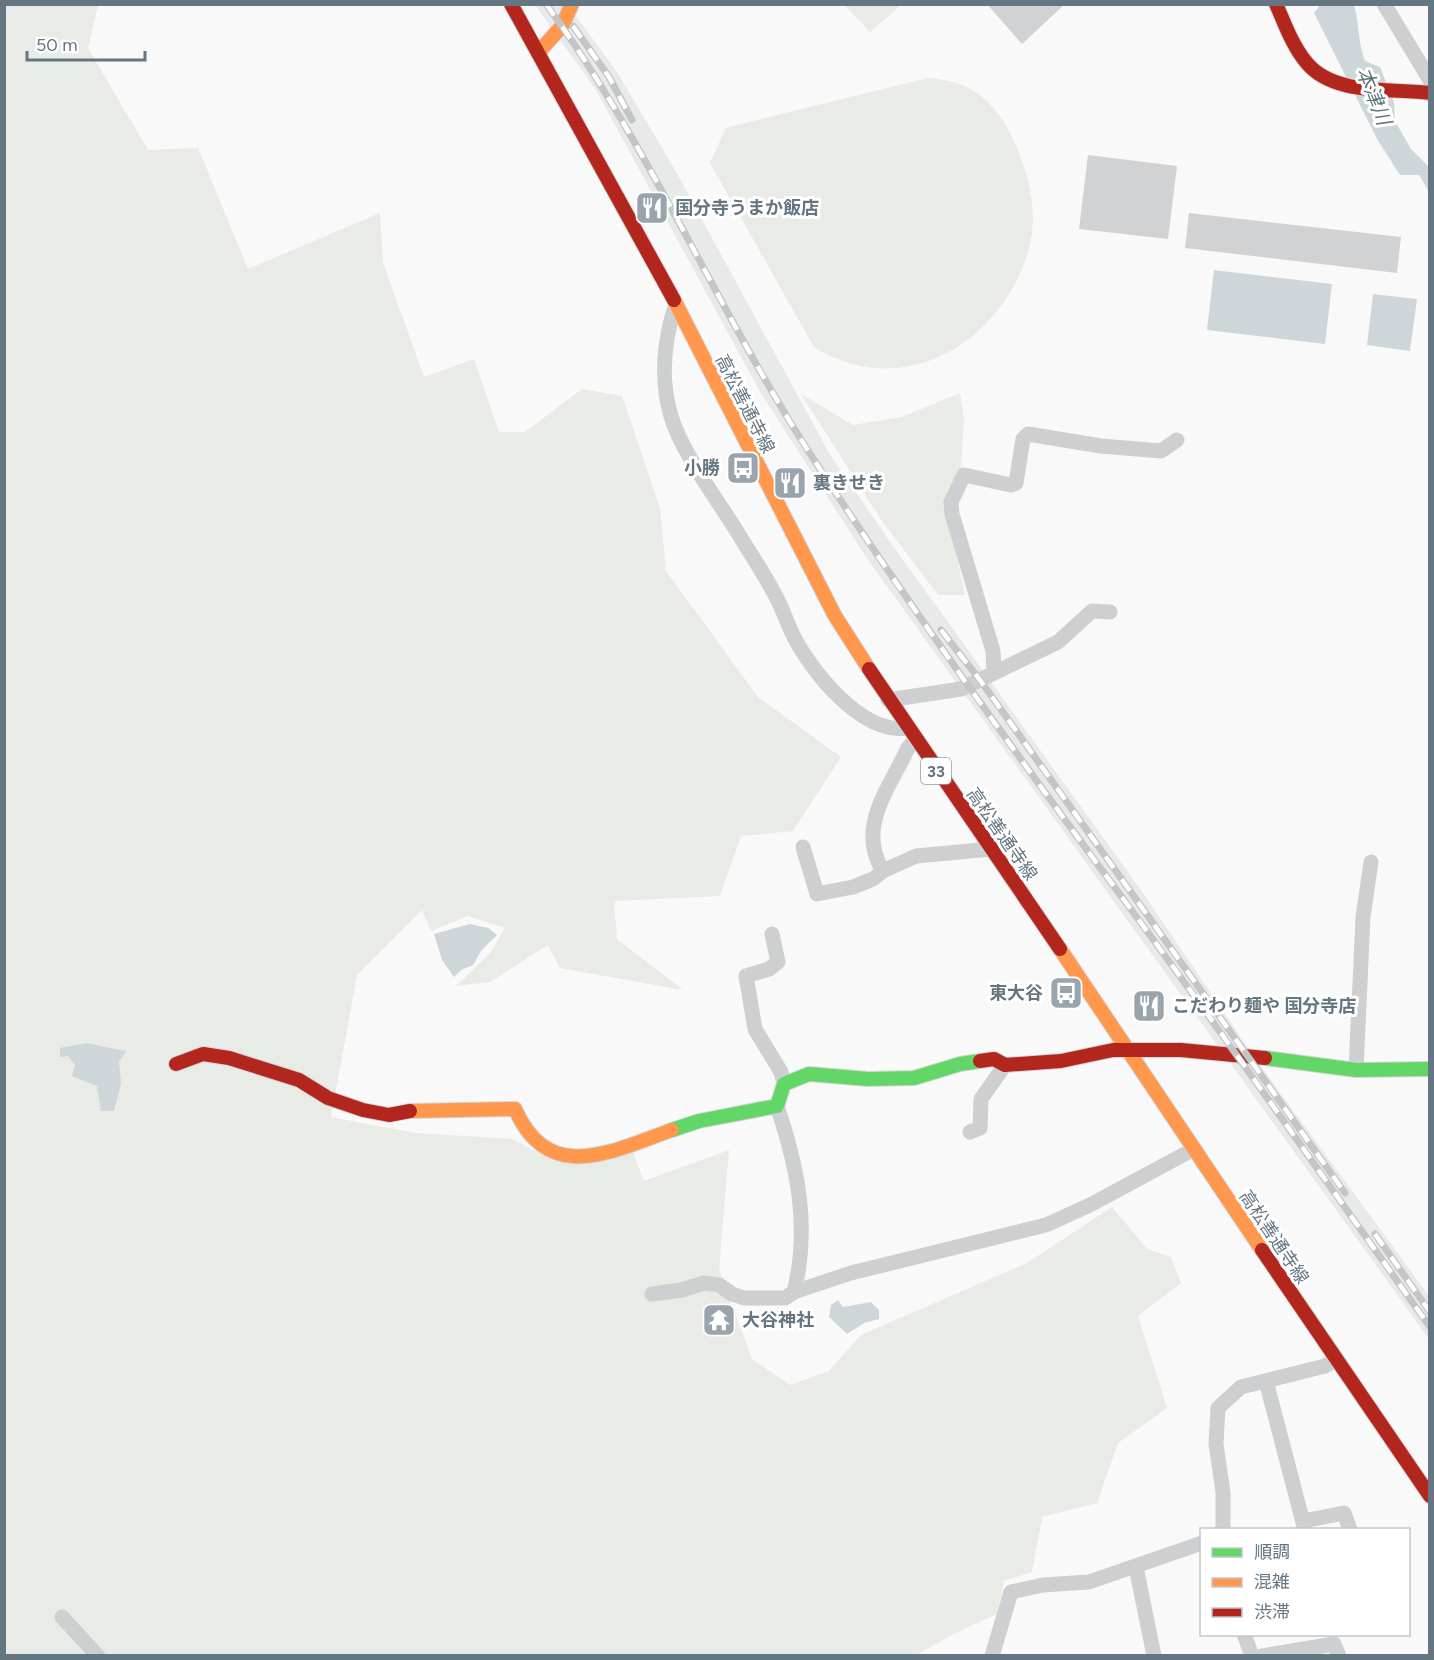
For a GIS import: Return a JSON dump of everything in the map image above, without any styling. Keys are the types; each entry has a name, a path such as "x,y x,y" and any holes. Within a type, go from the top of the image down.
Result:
{"main road":[{"name":"高松善通寺線","path":"511,4 676,304 835,616 888,700 1130,1051 1335,1360 1430,1496"},
{"path":"538,53 562,26 572,4"},
{"path":"1276,4 1303,58 1313,70 1346,85 1424,92"},
{"path":"176,1064 204,1054 229,1058 299,1080 328,1098 363,1110 389,1115 413,1111 516,1109 525,1131 538,1146 564,1157 592,1155 699,1121 777,1107 784,1084 809,1074 868,1079 914,1078 960,1064 994,1059 1005,1065 1078,1059 1113,1050 1181,1050 1235,1054 1356,1070 1430,1069"}],"street":[{"path":"1384,4 1430,80"},
{"path":"676,304 667,334 665,390 671,418 685,446 775,594 793,636 819,674 860,714 882,727 911,734 908,748 871,828 874,856 883,871"},
{"path":"994,672 993,651 952,514 951,501 964,475 1011,486 1016,483 1023,439 1028,434 1101,446 1161,451 1177,440"},
{"path":"888,700 961,689 1058,642 1092,611 1110,612"},
{"path":"803,847 816,894 853,887 916,856 991,849"},
{"path":"1356,1070 1364,917 1371,862"},
{"path":"772,934 778,962 769,969 746,976 755,1029 781,1072 784,1084"},
{"path":"970,1132 980,1128 981,1099 1005,1065"},
{"path":"777,1107 798,1174 801,1195 800,1268 794,1292"},
{"path":"652,1294 682,1290 704,1283 719,1285 732,1294 744,1298 785,1298 794,1292 885,1264 1046,1225 1090,1205 1194,1149"},
{"path":"1223,1528 1223,1492 1216,1444 1218,1408 1241,1387 1325,1366 1335,1360"},
{"path":"1266,1381 1304,1525 1344,1513 1349,1528"},
{"path":"992,1656 1011,1592 1043,1585 1089,1582 1200,1544"},
{"path":"1136,1567 1154,1656"},
{"path":"62,1617 98,1656"},
{"path":"1244,1636 1252,1656"},
{"path":"1262,1656 1334,1644 1339,1656"}],"shaded area":[{"path":"5,5 98,5 88,48 148,150 198,148 248,269 380,213 383,263 424,377 474,359 499,432 525,432 582,389 622,396 660,509 666,571 758,697 841,757 793,831 741,836 720,896 614,901 617,939 683,990 560,968 548,945 490,982 456,986 491,952 505,928 468,916 431,931 422,910 357,975 331,1117 415,1133 513,1139 553,1161 633,1153 644,1181 729,1150 719,1269 752,1359 790,1385 829,1371 861,1335 1027,1263 1112,1207 1147,1249 1171,1257 1181,1283 1138,1316 1167,1408 1118,1443 1097,1503 1042,1517 1032,1572 1004,1581 997,1614 953,1634 917,1655 5,1656"},
{"path":"535,5 568,5 617,72 674,168 829,453 891,543 1143,893 1254,1057 1429,1296 1429,1339 868,560 759,390 596,90"},
{"path":"845,5 901,5 870,32"},
{"path":"928,78 967,87 986,101 1003,120 1022,161 1030,191 1033,222 1028,252 1014,285 995,313 971,337 944,355 913,365 881,368 847,362 814,347 710,163 726,128"},
{"path":"960,393 964,419 961,465 946,508 965,595 938,595 880,518 801,394 853,425 902,417"}],"water":[{"name":"本津川","path":"1320,5 1354,5 1365,61 1380,67 1394,103 1395,121 1411,149 1429,167 1429,192 1419,175 1400,175 1377,139 1314,13"},
{"path":"1214,270 1332,284 1325,344 1207,330"},
{"path":"1373,294 1417,299 1410,351 1367,345"},
{"path":"470,924 488,928 497,935 481,951 473,965 461,970 454,977 442,960 434,934"},
{"path":"86,1043 126,1051 119,1062 121,1084 114,1111 101,1111 97,1086 72,1076 75,1065 68,1056 60,1057 60,1048"},
{"path":"838,1300 843,1307 871,1302 879,1310 879,1319 864,1323 847,1334 829,1317 831,1305"}],"building":[{"path":"987,4 1065,4 1022,44"},
{"path":"1088,155 1177,166 1168,239 1079,229"},
{"path":"1189,213 1401,237 1397,273 1185,248"}],"railway":[{"path":"546,4 584,59 619,116 749,351 818,466 855,522 970,688 1204,1009 1430,1327"},
{"path":"573,26 609,77 632,120"},
{"path":"941,630 980,680 1345,1193"},
{"path":"1375,1234 1430,1312"}],"traffic: fast":[{"path":"1265,1058 1356,1070 1430,1069"},
{"path":"672,1130 699,1121 777,1106 784,1084 809,1074 868,1079 914,1078 960,1064 980,1061"}],"traffic: slow":[{"path":"538,53 562,26 572,4"},
{"path":"674,300 835,616 869,669"},
{"path":"1060,949 1262,1250"},
{"path":"410,1111 515,1109 529,1133 545,1148 564,1155 584,1156 605,1153 672,1130"}],"traffic: jam":[{"path":"511,4 674,300"},
{"path":"1276,4 1297,49 1317,73 1331,80 1363,88 1430,93"},
{"path":"869,669 1060,949"},
{"path":"980,1061 994,1059 1005,1065 1061,1061 1113,1050 1181,1050 1265,1058"},
{"path":"176,1064 203,1054 229,1058 299,1080 328,1098 363,1110 389,1115 410,1111"},
{"path":"1262,1250 1430,1496"}],"place":[{"name":"国分寺うまか飯店","path":"652,208"},
{"name":"小勝","path":"743,468"},
{"name":"裏きせき","path":"790,483"},
{"name":"東大谷","path":"1066,993"},
{"name":"こだわり麺や 国分寺店","path":"1149,1006"},
{"name":"大谷神社","path":"719,1320"}]}
